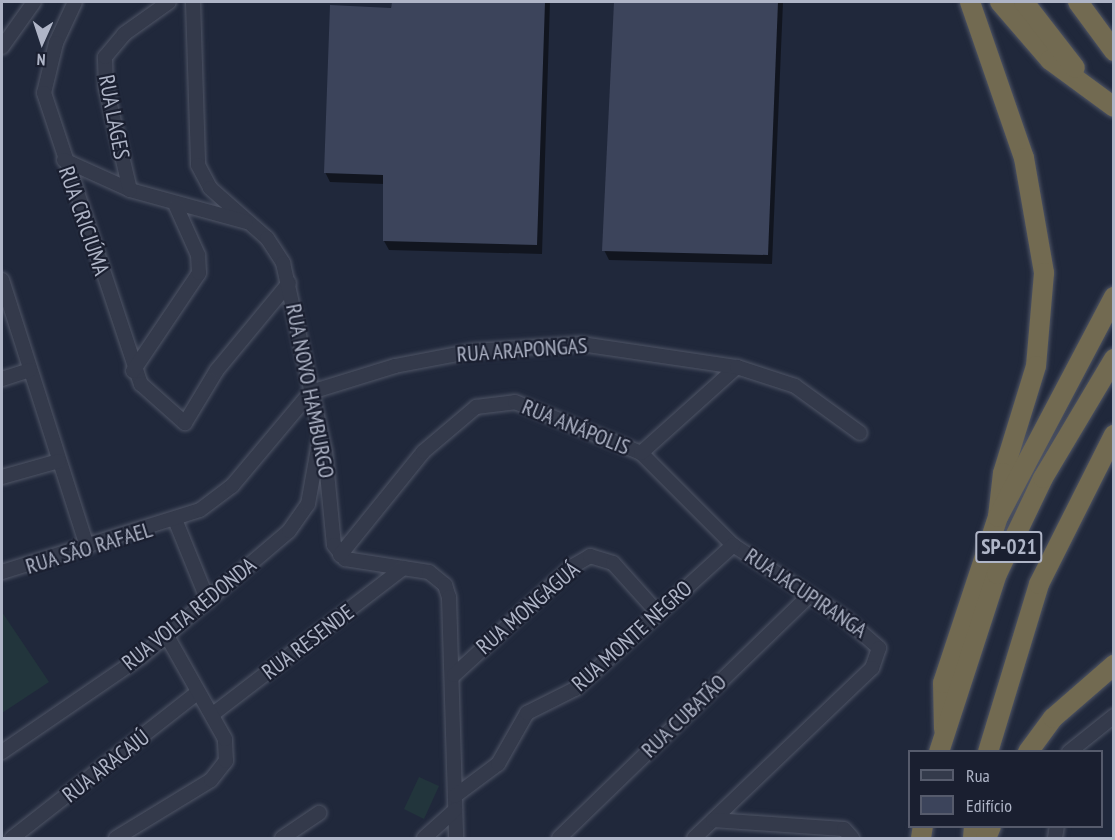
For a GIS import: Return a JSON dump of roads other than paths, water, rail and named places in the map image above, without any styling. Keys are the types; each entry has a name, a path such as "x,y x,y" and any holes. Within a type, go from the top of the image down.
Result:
{"highway":[{"path":"970,2 1024,158 1044,273 1035,366 1003,473 998,517"},
{"path":"1000,2 1050,60 1113,106"},
{"path":"1024,2 1062,54 1113,106"},
{"path":"1078,2 1113,51"},
{"path":"944,729 943,683 998,517 1113,297"},
{"name":"SP-021","path":"939,750 944,729 997,574 1043,478 1113,359"},
{"name":"SP-021","path":"989,750 1039,584 1113,435"},
{"path":"1029,750 1053,718 1113,665"}],"street":[{"path":"2,47 34,2"},
{"name":"RUA CRICIÚMA","path":"75,2 44,82 64,160 133,370 155,399 185,423 217,370 289,283"},
{"name":"RUA LAGES","path":"130,190 106,88 105,57 124,34 169,2"},
{"name":"RUA NOVO HAMBURGO","path":"193,2 198,165 210,188 278,251 289,283 321,435 331,533 340,555"},
{"path":"64,160 130,190 176,206 249,222"},
{"path":"133,370 200,273 198,255 176,206"},
{"path":"2,280 4,295 87,547"},
{"name":"RUA ARAPONGAS","path":"311,392 395,366 516,346 626,347 736,367 795,386 860,433"},
{"name":"RUA ANÁPOLIS","path":"340,555 423,452 483,405 515,402 642,453 736,367"},
{"path":"2,379 30,370"},
{"name":"RUA SÃO RAFAEL","path":"2,572 176,522 232,486 311,392"},
{"name":"RUA VOLTA REDONDA","path":"2,752 167,636 300,519 312,488 321,435"},
{"name":"RUA JACUPIRANGA","path":"642,453 733,545 875,640 878,660 694,838"},
{"path":"2,477 58,461"},
{"path":"176,522 208,602"},
{"name":"RUA MONTE NEGRO","path":"424,838 455,803 498,764 527,713 575,689 733,545"},
{"path":"340,555 429,572 445,585 454,675 456,838"},
{"name":"RUA MONGAGUÁ","path":"454,675 565,573 590,556 614,562 657,612"},
{"name":"RUA RESENDE","path":"213,714 403,568"},
{"name":"RUA CUBATÃO","path":"559,838 810,595"},
{"path":"116,838 220,771 227,749 213,714 167,636"},
{"name":"RUA ARACAJÚ","path":"12,838 198,692"},
{"path":"1071,750 1113,716"},
{"path":"282,838 319,813"},
{"path":"713,820 844,829 852,837"}]}
